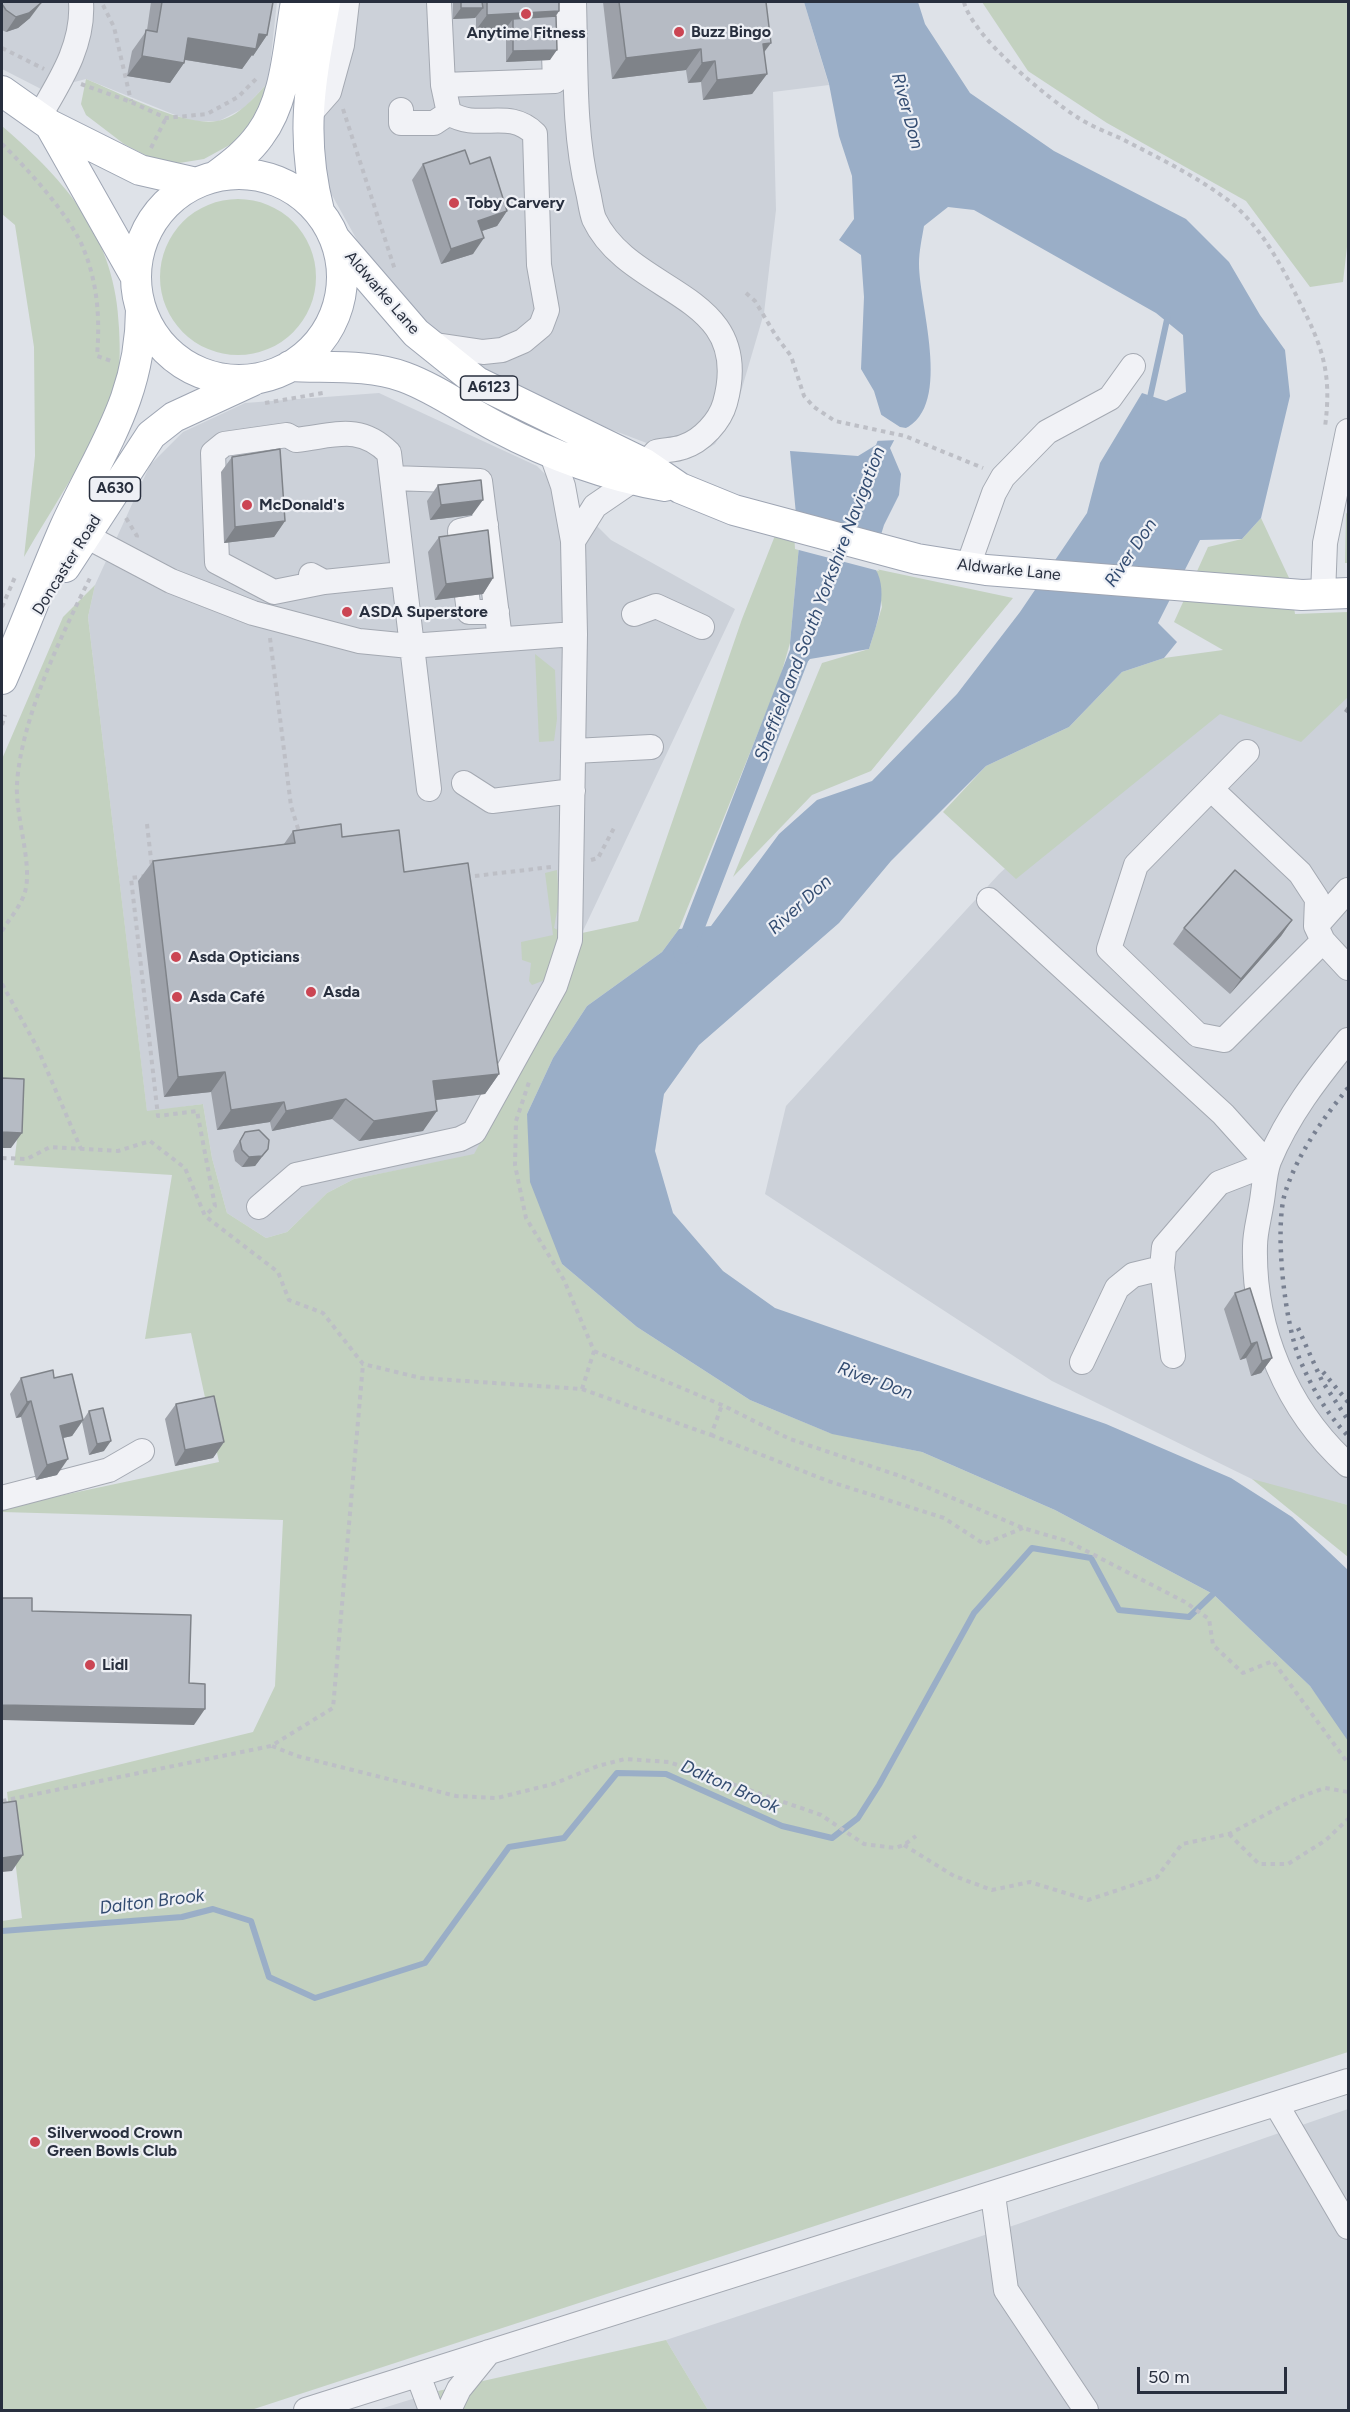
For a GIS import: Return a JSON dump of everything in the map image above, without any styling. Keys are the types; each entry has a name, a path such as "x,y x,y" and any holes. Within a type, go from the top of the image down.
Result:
{"main road":[{"path":"2,92 45,121 140,170 207,179 239,174 262,176 280,182 303,195 319,211 335,239 341,262 342,287 336,311 323,335 310,352 259,391 235,380 212,376 191,368 172,355 157,338 141,309 136,278 142,244 148,229 169,202 207,179 247,152 261,134 274,108 283,77 296,2"},
{"path":"319,211 310,176 307,117 309,92 325,2"},
{"path":"45,121 136,278"},
{"name":"Aldwarke Lane","path":"335,239 416,333 477,382 639,472 734,510 916,559 977,568 1324,594"},
{"name":"Doncaster Road","path":"2,679 66,526 124,410 136,369 141,309"},
{"name":"Aldwarke Lane","path":"290,366 382,371 404,376 496,427 551,452 639,472"},
{"name":"Doncaster Road","path":"16,646 94,542 151,435 174,417 259,391"}],"street":[{"path":"45,121 81,27 81,2"},
{"path":"307,117 329,92 342,45 347,2"},
{"path":"429,344 483,352 502,350 523,341 541,326 547,310 539,265 535,134 525,124 510,120 459,120 448,113 443,85 439,2"},
{"path":"443,85 555,81 552,2"},
{"path":"573,541 594,506 639,472 656,452 683,447 702,435 721,416 729,387 731,362 721,330 697,307 614,250 594,218 581,166 574,2"},
{"path":"401,110 401,123 434,123 448,113"},
{"path":"977,568 990,501 1003,477 1047,432 1110,398 1133,366"},
{"path":"1324,594 1325,543 1337,430"},
{"path":"402,574 314,577 274,591 217,562 213,453 224,444 287,435 296,440 360,433 379,443 389,453 410,645 429,789"},
{"path":"259,1207 296,1175 460,1139 474,1132 555,986 570,940 575,634 573,541 562,486 551,452"},
{"path":"392,478 480,481 500,639"},
{"path":"461,548 460,531 486,525"},
{"path":"94,542 171,581 253,613 359,641 410,645 575,634"},
{"path":"467,596 469,612 497,612"},
{"path":"634,614 656,606 702,627"},
{"path":"574,752 651,747"},
{"path":"1247,752 1136,865 1109,949 1198,1035 1224,1040 1320,934 1348,890"},
{"path":"464,783 492,801 573,791"},
{"path":"1211,789 1300,873 1317,899 1320,934 1348,968"},
{"path":"989,900 1223,1114 1268,1164"},
{"path":"1348,1040 1291,1115 1268,1164 1255,1245 1258,1299 1272,1354 1285,1383 1314,1428 1348,1465"},
{"path":"1173,1356 1162,1268 1164,1247 1219,1183 1268,1164"},
{"path":"1082,1362 1117,1288 1133,1275 1162,1268"},
{"path":"2,1498 109,1470 142,1451"},
{"path":"306,2410 993,2195 1348,2081"},
{"path":"1276,2104 1348,2227"},
{"path":"993,2195 1006,2290 1086,2410"},
{"path":"449,2410 459,2389 489,2352"},
{"path":"418,2375 431,2410"}],"path":[{"path":"102,2 114,27 131,102"},
{"path":"964,2 967,14 999,53 1077,118 1200,181 1227,199 1250,222 1286,274 1316,334 1328,371 1337,430"},
{"path":"342,106 397,278"},
{"path":"2,144 26,167 84,249 95,288 100,323 97,356 136,369"},
{"path":"746,293 755,301 791,356 804,396 835,421 927,443 1003,477"},
{"path":"259,391 293,397 343,391 348,369"},
{"path":"2,931 24,894 28,878 19,825 17,783 29,724 94,542"},
{"path":"277,619 270,638 291,806 303,843"},
{"path":"2,725 5,715"},
{"path":"147,824 152,874 131,878 158,1116 197,1111 215,1206 205,1216"},
{"path":"463,877 598,858 614,828"},
{"path":"2,984 37,1047 81,1149"},
{"path":"529,1080 516,1120 515,1165 526,1218 564,1280 594,1350 582,1389"},
{"path":"2,1158 27,1159 50,1147 118,1151 150,1140 185,1168 205,1216 278,1272 289,1300 323,1313 363,1364 421,1378 582,1389 711,1435 828,1481 944,1518 984,1544 1023,1528"},
{"path":"594,1350 722,1405 790,1439 903,1477 1023,1528 1067,1541 1185,1602 1209,1619 1213,1645 1243,1673 1273,1661 1348,1763"},
{"path":"2,1802 272,1746 333,1708 363,1364"},
{"path":"711,1435 722,1405"},
{"path":"272,1746 297,1756 456,1796 497,1798 553,1784 598,1766 626,1759 669,1762 821,1815 864,1844 895,1848 904,1845 916,1836"},
{"path":"904,1845 954,1876 992,1890 1030,1882 1089,1900 1157,1877 1182,1844 1229,1834 1297,1798 1325,1788 1348,1792"},
{"path":"1229,1834 1259,1864 1288,1864 1326,1840 1348,1819"}],"shaded area":[{"path":"2,2 277,2 268,83 244,108 219,121 190,121 86,79 43,90 2,69"},
{"path":"352,2 804,2 829,85 773,92 776,210 764,313 735,412 715,444 689,459 607,428 482,369 434,333 362,249 328,188 319,118 334,105"},
{"path":"379,393 537,466 611,540 735,609 582,933 566,985 474,1155 354,1179 327,1193 287,1232 266,1238 227,1213 212,1158 203,1104 147,1112 88,617 95,585 150,465 183,432 245,403"},
{"path":"1348,629 1348,1505 1262,1484 1052,1381 765,1194 786,1106 999,874 1182,704"},
{"path":"1348,2109 1348,2410 708,2410 666,2340 1018,2224"},
{"path":"438,2391 444,2410 377,2410"}],"green space":[{"path":"982,2 1348,2 1348,238 1343,282 1310,287 1246,201 1107,123 1028,71"},
{"path":"86,79 169,114 203,121 217,121 232,116 268,83 258,116 237,141 204,159 173,164 155,160 124,144 86,115 81,104"},
{"path":"2,126 47,169 84,214 109,266 116,296 119,328 118,377 105,414 84,456 24,557 35,456 34,347 15,225 2,214"},
{"path":"238,199 253,200 268,205 293,222 310,247 315,262 315,292 310,307 293,332 268,349 253,354 238,355 223,354 208,349 183,332 166,307 161,292 160,277 161,262 166,247 183,222 208,205 223,200"},
{"path":"1348,511 1348,563 1345,563 1346,514"},
{"path":"1261,518 1290,580 1295,614 1348,612 1348,697 1301,742 1220,714 1016,879 943,812 986,766 1069,727 1122,672 1164,658 1223,650 1174,622 1208,547 1242,539"},
{"path":"778,528 799,546 790,643 780,678 679,929 662,952 587,1006 553,1058 527,1114 562,1264 637,1327 750,1400 830,1433 922,1452 1055,1510 1213,1594 1310,1686 1348,1737 1348,2052 251,2410 2,2410 2,1921 22,1918 7,1792 253,1732 275,1686 283,1520 2,1512 2,1508 219,1462 191,1333 145,1339 172,1175 14,1165 24,1080 2,1079 2,759 63,617 95,585 88,617 147,1111 203,1104 212,1158 227,1213 266,1238 287,1232 327,1193 354,1179 474,1154 566,985 582,933 638,921 742,619"},
{"path":"876,569 1013,598 871,771 812,795 733,877 822,663 869,649 882,607"},
{"path":"535,654 555,670 557,719 554,741 539,742"},
{"path":"557,870 559,900 554,928 560,931 545,980 532,985 529,981 531,963 522,960 521,942 553,935 545,873"},
{"path":"1252,1479 1348,1505 1348,1557"},
{"path":"666,2340 708,2410 444,2410 438,2391"}],"water":[{"name":"River Don","path":"804,2 918,2 925,24 970,93 1054,151 1186,219 1229,262 1260,315 1285,350 1290,396 1261,518 1242,539 1200,540 1158,623 1177,642 1164,658 1122,672 1069,727 986,766 891,861 839,923 699,1045 664,1094 655,1151 673,1213 723,1271 775,1308 1106,1424 1231,1478 1292,1517 1348,1570 1348,1741 1310,1686 1213,1594 1055,1510 922,1452 832,1434 750,1400 637,1327 562,1264 530,1182 527,1114 553,1058 587,1006 662,952 679,929 711,926 779,834 817,800 872,781 957,694 1020,612 1087,513 1100,463 1142,393 1166,401 1186,392 1183,335 1156,313 974,210 948,207 924,226 919,264 928,331 930,382 926,403 916,420 899,431 890,448 901,474 899,495 884,525 872,564 878,573 882,594 869,649 810,659 801,669 791,665 790,643 799,546 790,451 858,456 876,445 884,424 874,391 861,369 864,297 861,255 839,240 854,219 852,176 839,136 829,84"}],"pier":[{"path":"880,414 900,427 912,429 901,433 898,440 874,441 881,424"},
{"path":"793,512 884,534 875,563 879,571 795,549"}],"building":[{"path":"2,2 42,2 29,13 16,17 6,10"},
{"path":"162,2 273,2 267,35 259,34 256,49 188,38 184,63 142,56 146,30 157,32"},
{"path":"461,2 482,2 483,8 461,8"},
{"path":"487,2 559,2 559,11 487,15"},
{"name":"Buzz Bingo","path":"619,2 766,2 771,43 763,44 767,74 717,80 715,61 702,63 701,49 626,58"},
{"path":"556,16 557,50 513,51 513,19"},
{"name":"Toby Carvery","path":"465,150 470,164 490,157 507,211 478,221 484,238 451,249 423,164"},
{"name":"McDonald's","path":"280,449 285,521 235,527 232,457"},
{"path":"481,480 483,500 441,505 438,485"},
{"path":"488,530 493,578 446,584 439,537"},
{"name":"Asda","path":"341,824 342,837 399,830 404,872 468,863 499,1074 433,1081 437,1111 374,1121 346,1099 286,1111 284,1102 231,1110 225,1072 178,1077 153,861 295,843 293,831"},
{"path":"1235,870 1292,920 1241,979 1184,928"},
{"path":"2,1078 24,1079 22,1133 2,1132"},
{"path":"259,1130 269,1140 268,1149 262,1156 249,1157 242,1150 240,1141 245,1132"},
{"path":"1250,1288 1272,1358 1262,1361 1257,1342 1251,1344 1235,1293"},
{"path":"53,1370 54,1378 72,1374 83,1420 60,1426 68,1459 47,1465 31,1401 27,1402 21,1378"},
{"path":"214,1396 224,1442 185,1450 176,1404"},
{"path":"103,1408 111,1441 97,1444 89,1411"},
{"name":"Lidl","path":"2,1598 32,1598 32,1611 191,1615 189,1683 205,1684 205,1709 2,1705"},
{"path":"16,1801 23,1855 2,1858 2,1803"}],"waterway":[{"path":"1149,402 1168,315"},
{"name":"Sheffield and South Yorkshire Navigation","path":"684,953 805,640"},
{"name":"Dalton Brook","path":"2,1931 182,1917 213,1909 251,1921 269,1977 315,1998 425,1963 509,1847 564,1838 617,1773 666,1774 782,1826 832,1838 858,1818 879,1785 974,1613 1032,1548 1091,1558 1119,1610 1189,1617 1213,1594"}],"railway":[{"path":"1348,1088 1320,1124 1296,1165 1285,1193 1281,1230 1286,1302 1300,1360 1315,1391 1333,1419 1348,1436"},
{"path":"1298,1328 1322,1381 1348,1420"},
{"path":"1323,1372 1348,1402"}],"place":[{"name":"Anytime Fitness","path":"526,14"},
{"name":"Buzz Bingo","path":"679,32"},
{"name":"Toby Carvery","path":"454,203"},
{"name":"McDonald's","path":"247,505"},
{"name":"ASDA Superstore","path":"347,612"},
{"name":"Asda Opticians","path":"176,957"},
{"name":"Asda","path":"311,992"},
{"name":"Asda Café","path":"177,997"},
{"name":"Lidl","path":"90,1665"},
{"name":"Silverwood Crown Green Bowls Club","path":"35,2142"}]}
